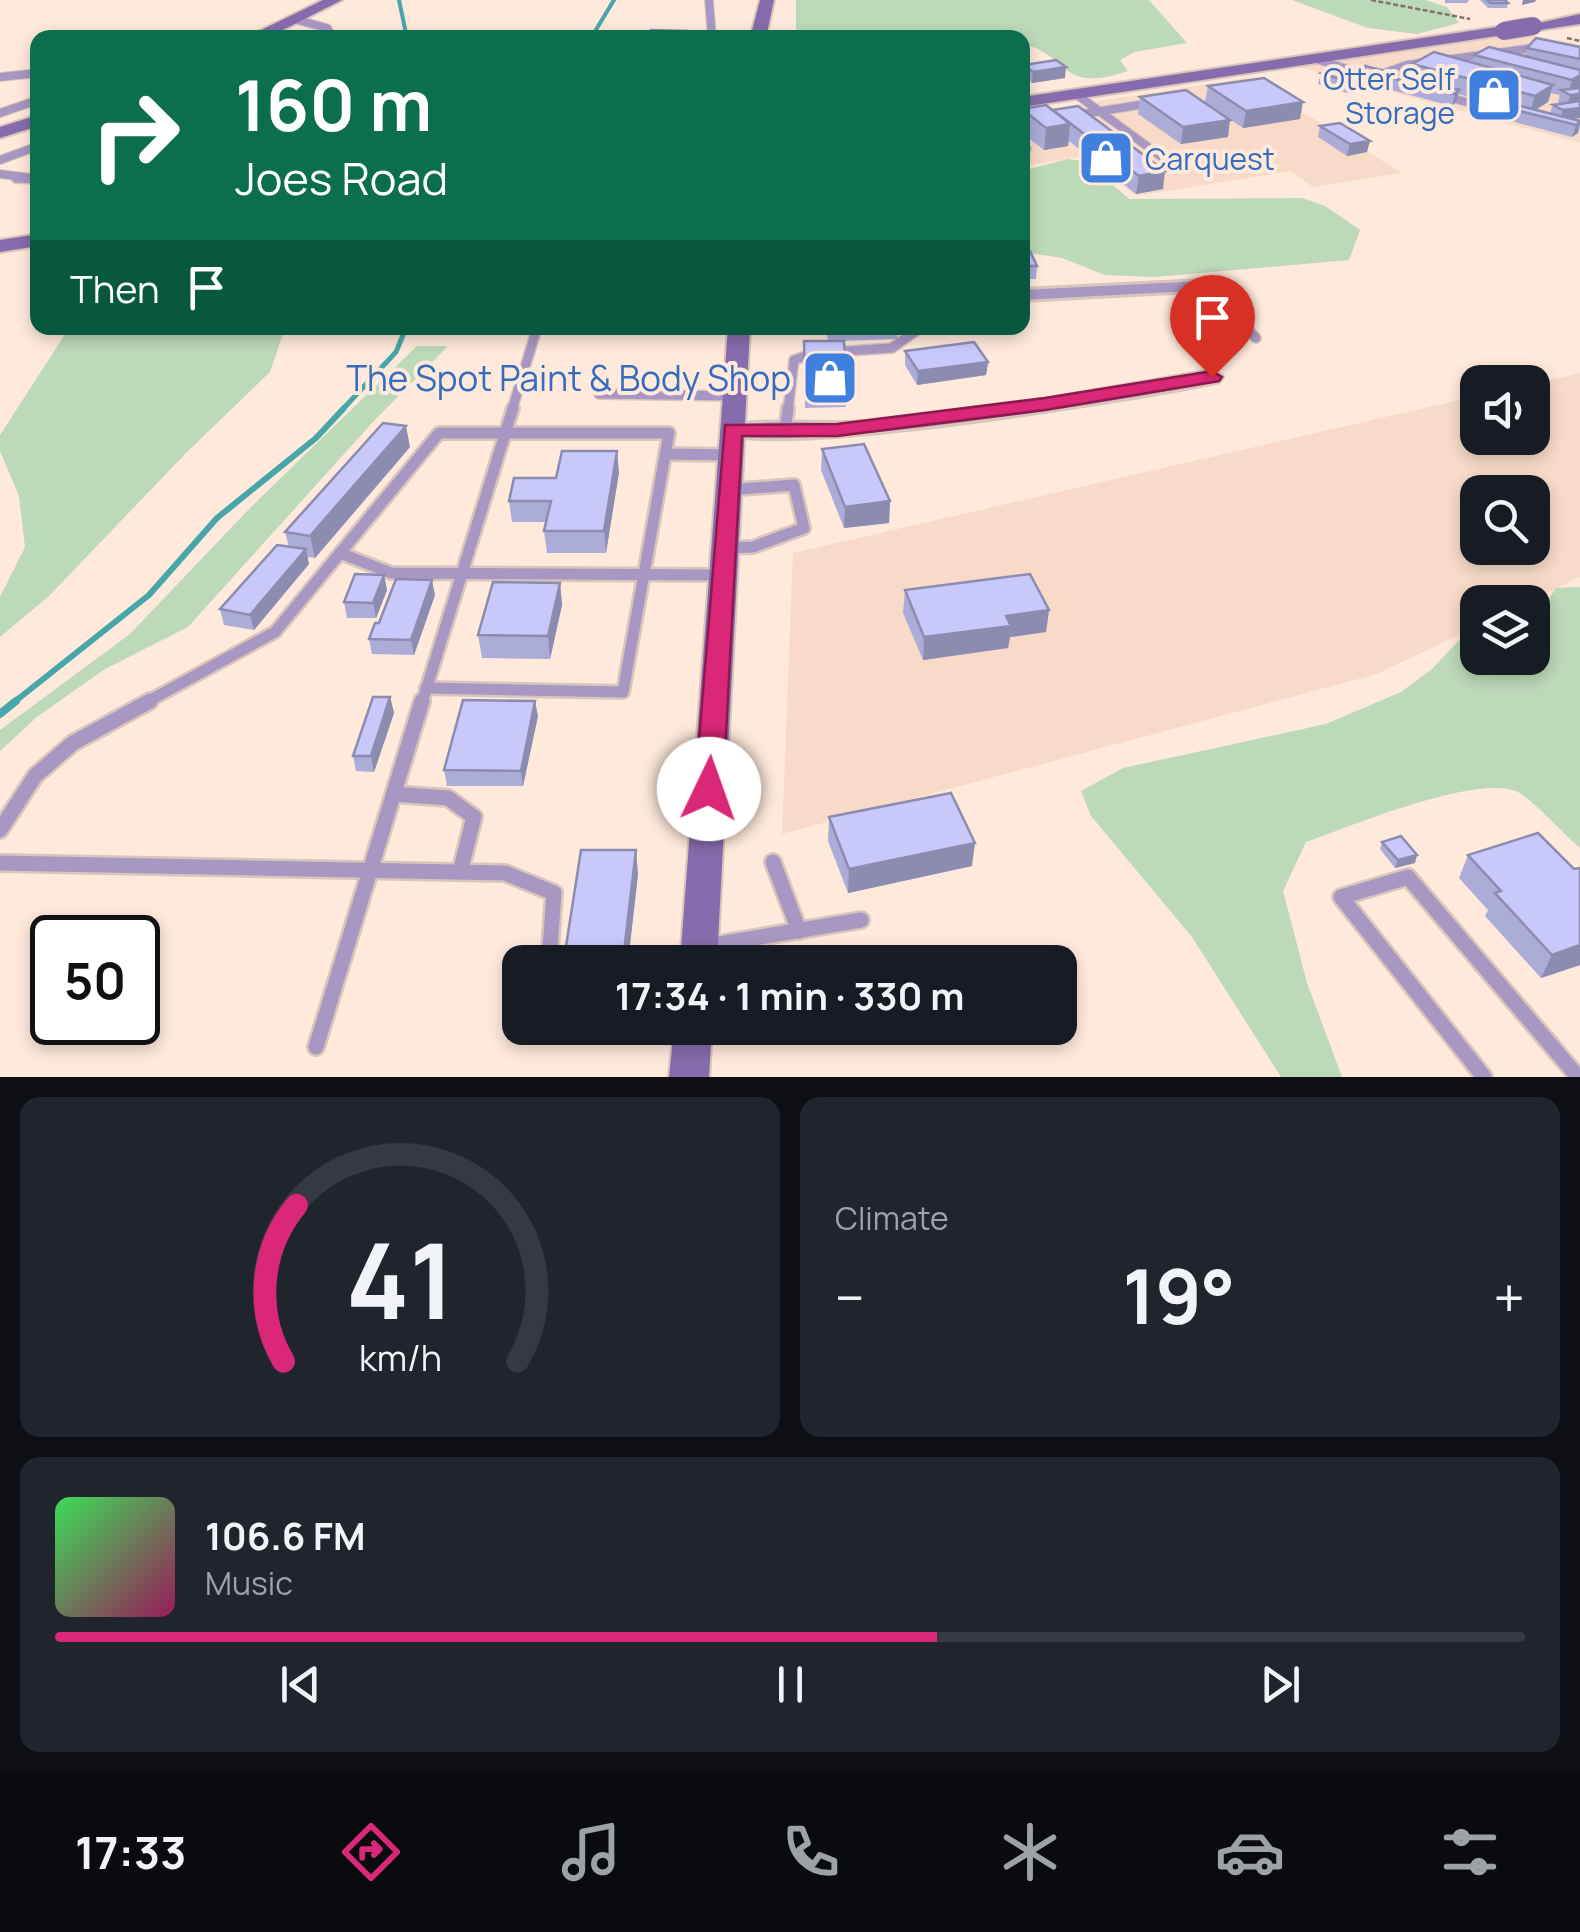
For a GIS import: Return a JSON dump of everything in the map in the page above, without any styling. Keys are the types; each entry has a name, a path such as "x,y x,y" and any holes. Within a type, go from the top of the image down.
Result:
{"main road":[{"path":"270,30 335,0"},
{"path":"760,30 767,0"},
{"path":"1030,101 1166,87 1316,58 1580,19"},
{"path":"0,133 30,123"},
{"path":"0,246 30,241"},
{"path":"700,945 738,335"},
{"path":"689,1077 692,1045"}],"street":[{"path":"1030,295 1203,286"},
{"path":"731,442 785,432 837,430 1045,404 1212,377"}],"lane":[{"path":"708,0 711,30"},
{"path":"294,19 328,30"},
{"path":"1372,77 1424,62 1514,48 1549,51"},
{"path":"1469,55 1506,64"},
{"path":"1316,58 1390,82"},
{"path":"1424,62 1458,72"},
{"path":"0,77 30,74"},
{"path":"1076,94 1174,166 1151,172"},
{"path":"1442,95 1494,109"},
{"path":"0,113 30,103"},
{"path":"1065,116 1155,103"},
{"path":"1097,127 1117,124"},
{"path":"1138,152 1130,142 1139,140"},
{"path":"0,160 30,149"},
{"path":"0,174 30,180"},
{"path":"1203,286 1256,338"},
{"path":"316,1046 535,335"},
{"path":"785,432 794,360 820,352 886,351 899,348 913,335"},
{"path":"598,394 734,396"},
{"path":"0,830 35,776 73,743 275,632 439,433 669,432 623,692 426,688"},
{"path":"665,454 731,442"},
{"path":"340,553 392,573 644,575 723,562 804,528 794,484 728,490"},
{"path":"394,794 450,796 464,803 474,816 460,872"},
{"path":"773,862 799,931"},
{"path":"0,863 505,873 554,893 550,945"},
{"path":"1484,1077 1342,897 1408,877 1578,1077"},
{"path":"741,945 861,920"}],"shaded area":[{"name":"Otter Self Storage","path":"1524,34 1580,44 1580,143 1299,67"},
{"path":"1247,78 1402,173 1313,187 1290,171 1136,196 1085,156 1030,165 1030,112"},
{"path":"1580,373 1580,577 1550,591 1550,585 1460,585 1460,634 1377,674 782,834 793,553 1460,400 1460,455 1550,455 1550,380"}],"green space":[{"path":"796,0 1149,0 1187,43 1134,52 1120,60 1128,71 1089,78 1077,76 1030,47 1030,30 796,30"},
{"path":"1292,0 1425,0 1447,7 1459,23 1417,34 1368,28"},
{"path":"1068,159 1086,161 1129,199 1302,198 1325,206 1360,230 1349,260 1155,277 1105,275 1062,258 1030,253 1030,169"},
{"path":"283,335 270,372 49,596 0,637 0,597 25,547 19,496 0,451 0,435 64,336"},
{"path":"417,346 448,346 372,423 188,627 105,669 38,716 0,751 0,730 130,634 250,508"},
{"path":"1580,587 1580,848 1522,794 1496,788 1412,804 1306,842 1283,891 1307,983 1342,1077 1281,1077 1192,937 1091,816 1081,791 1123,768 1326,724 1401,692 1432,669 1460,639 1460,675 1550,675 1550,597 1556,588"}],"building":[{"path":"1536,38 1580,47 1580,59 1527,48"},
{"path":"1489,47 1580,70 1580,75 1572,80 1474,55"},
{"path":"1434,52 1553,85 1535,96 1412,64"},
{"path":"1056,60 1066,67 1033,72 1030,64"},
{"path":"1365,66 1459,90 1455,94 1364,71"},
{"path":"1333,68 1361,77 1349,82 1321,73"},
{"path":"1264,78 1303,102 1246,111 1208,86"},
{"path":"1580,88 1580,94 1570,95 1561,90"},
{"path":"1186,90 1230,120 1183,127 1140,97"},
{"path":"1481,96 1580,122 1576,125 1475,100"},
{"path":"1580,101 1580,108 1563,110 1553,105"},
{"path":"1046,105 1070,124 1046,128 1030,115 1030,108"},
{"path":"1078,106 1165,171 1139,176 1053,110"},
{"path":"1340,123 1370,141 1350,144 1320,126"},
{"path":"804,341 844,341 847,387 805,387"},
{"path":"974,342 988,362 918,371 905,351"},
{"path":"383,423 406,426 310,536 285,532"},
{"path":"864,444 890,501 845,507 822,449"},
{"path":"562,451 617,451 604,531 544,531 551,501 509,501 514,478 556,478"},
{"path":"277,545 306,549 250,615 220,609"},
{"path":"355,574 384,575 373,603 344,602"},
{"path":"1030,574 1049,610 1006,616 1011,626 924,637 905,590"},
{"path":"396,579 432,580 411,640 369,639 375,623 379,623"},
{"path":"493,582 560,583 548,636 478,635"},
{"path":"373,697 390,697 371,756 353,756"},
{"path":"463,700 535,701 521,771 444,770"},
{"path":"951,793 975,843 849,869 829,817"},
{"path":"1538,833 1574,869 1580,868 1580,945 1552,955 1495,893 1501,891 1468,855"},
{"path":"1401,836 1417,855 1398,860 1382,842"},
{"path":"581,850 636,850 625,945 566,945"}],"waterway":[{"path":"399,0 405,30"},
{"path":"596,30 614,0"},
{"path":"342,410 396,352 403,335"},
{"path":"13,703 149,595 217,518 316,438 344,408"},
{"path":"0,714 16,701"}],"place":[{"name":"Otter Self Storage","path":"1494,95"},
{"name":"Carquest","path":"1106,158"},
{"name":"The Spot Paint & Body Shop","path":"830,378"}],"route":[{"path":"709,789 732,430 837,430 1045,404 1212,377"}]}
